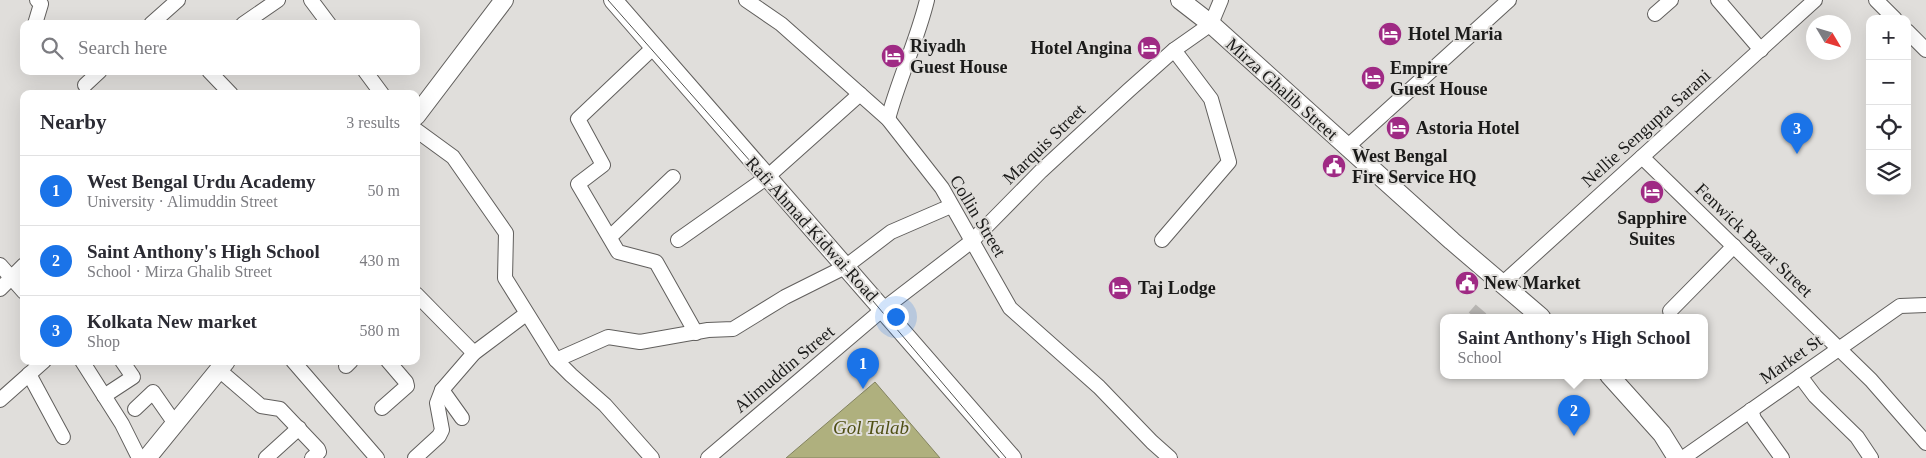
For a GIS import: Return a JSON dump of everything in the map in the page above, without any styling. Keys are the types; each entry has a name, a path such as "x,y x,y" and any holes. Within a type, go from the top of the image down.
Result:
{"main road":[{"path":"420,111 504,0"},
{"name":"Rafi Ahmad Kidwai Road","path":"613,0 766,178 884,309 1012,458"},
{"name":"Mirza Ghalib Street","path":"1180,0 1211,24 1347,147 1537,314"},
{"path":"148,458 222,366"},
{"path":"1613,379 1662,434 1677,458"}],"street":[{"path":"36,20 41,4 37,0"},
{"path":"158,20 178,0"},
{"path":"249,20 278,0"},
{"path":"311,0 326,20"},
{"name":"Collin Street","path":"746,0 781,24 888,119 942,188 1010,308 1099,387 1170,458"},
{"path":"888,119 897,87 920,29 927,0"},
{"path":"1211,24 1221,0"},
{"path":"1347,147 1509,0"},
{"path":"1655,14 1671,0"},
{"path":"1718,0 1761,50"},
{"name":"Nellie Sengupta Sarani","path":"1502,284 1815,0"},
{"path":"1876,0 1891,15"},
{"name":"Marquis Street","path":"884,309 972,241 1041,171 1174,50 1211,24"},
{"path":"1911,35 1926,50"},
{"path":"654,47 578,118 603,165 578,184 618,252 656,262 696,333"},
{"path":"1162,240 1229,162 1211,99 1174,50"},
{"path":"85,85 96,75"},
{"path":"213,75 227,90"},
{"path":"368,75 379,90"},
{"path":"678,240 766,178 860,94"},
{"path":"420,133 453,157 506,233 505,278 556,360 570,375 605,405 652,458"},
{"name":"Fenwick Bazar Street","path":"1642,157 1871,380 1926,443"},
{"path":"610,237 673,177"},
{"path":"556,360 608,337 640,342 708,330 733,329 785,297 845,267 891,232 951,206"},
{"path":"1670,311 1734,246"},
{"path":"0,265 20,287"},
{"path":"0,289 20,269"},
{"path":"420,298 474,353"},
{"name":"Market St","path":"1683,458 1900,306 1926,305"},
{"name":"Alimuddin Street","path":"708,458 884,309"},
{"path":"415,458 439,436 442,430 436,403 442,390 474,353 526,314"},
{"path":"0,400 40,365"},
{"path":"85,365 122,424 139,458"},
{"path":"104,396 133,377 125,365"},
{"path":"296,365 377,458"},
{"path":"382,408 407,386 406,382 391,365"},
{"path":"222,366 261,406 277,407 299,428 318,449 319,452 312,458"},
{"path":"30,374 63,437"},
{"path":"1800,376 1821,402 1857,437 1871,458"},
{"path":"442,390 462,418"},
{"path":"135,409 154,392 176,425"},
{"path":"1751,410 1754,419 1782,458"},
{"path":"266,458 299,428"}],"water":[{"name":"Gol Talab","path":"875,382 940,458 786,458"}],"tunnel":[{"path":"1477,314 1481,309"}],"tram line":[{"path":"608,0 856,281 1006,458"}],"place":[{"name":"Hotel Maria","path":"1390,34"},
{"name":"Hotel Angina","path":"1149,48"},
{"name":"Riyadh Guest House","path":"893,56"},
{"name":"Empire Guest House","path":"1373,78"},
{"name":"Astoria Hotel","path":"1398,128"},
{"name":"Kolkata New market","path":"1797,154"},
{"name":"West Bengal Fire Service HQ","path":"1334,166"},
{"name":"Sapphire Suites","path":"1652,192"},
{"name":"New Market","path":"1467,283"},
{"name":"Taj Lodge","path":"1120,288"},
{"name":"West Bengal Urdu Academy","path":"863,389"},
{"name":"Saint Anthony's High School","path":"1574,436"}]}
